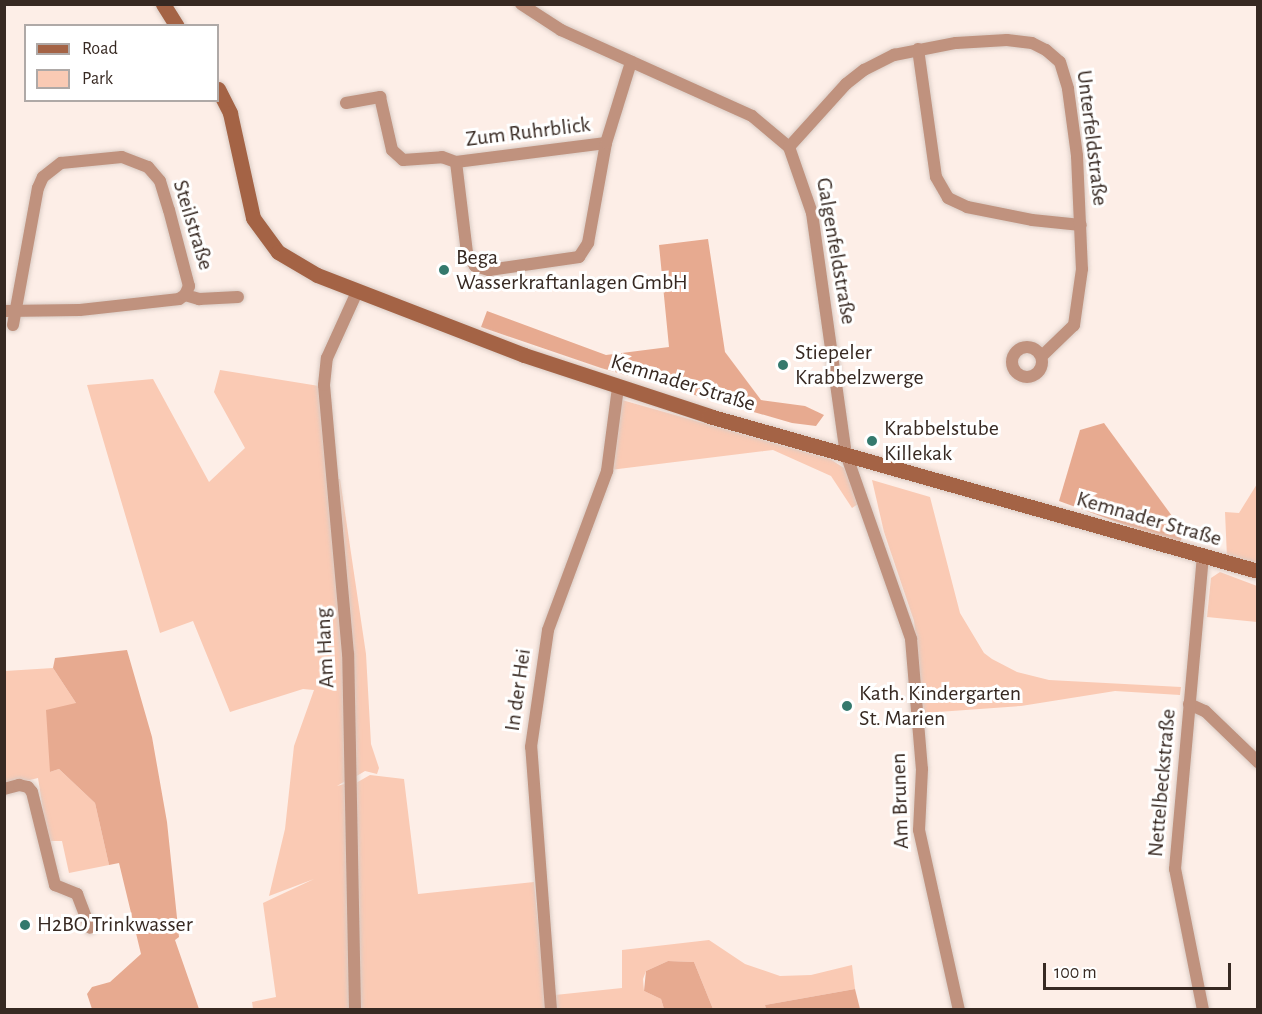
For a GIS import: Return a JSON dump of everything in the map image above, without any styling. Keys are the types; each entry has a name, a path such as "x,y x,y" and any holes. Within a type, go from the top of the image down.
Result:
{"main road":[{"path":"163,4 176,24"},
{"name":"Kemnader Straße","path":"219,91 230,113 250,209 264,235 285,258 357,292 618,387 1203,558 1257,571"}],"street":[{"path":"520,4 561,30 752,117 789,147"},
{"name":"Unterfeldstraße","path":"789,147 833,96 864,69 918,49 1006,40 1032,43 1060,62 1066,74 1077,156 1081,225 1080,306 1074,325 1042,356"},
{"name":"Unterfeldstraße","path":"918,49 936,177 942,191 967,207 1060,225 1081,225"},
{"name":"Zum Ruhrblick","path":"456,162 471,261 483,269 579,257 584,252 606,143 631,62"},
{"name":"Zum Ruhrblick","path":"346,103 380,97 392,150 397,159 442,157 456,162 606,143"},
{"name":"Galgenfeldstraße","path":"789,147 812,213 846,454"},
{"name":"Steilstraße","path":"83,159 137,160 160,181 189,286 185,295 179,299 80,310 10,310 43,177 61,163 83,159"},
{"name":"Am Hang","path":"355,1010 348,654 324,385 327,358 357,292"},
{"name":"Steilstraße","path":"185,295 199,299 238,297"},
{"path":"10,310 13,325"},
{"name":"In der Hei","path":"551,1010 531,747 548,630 607,471 618,387"},
{"name":"Am Brunen","path":"846,454 903,606 911,639 922,769 919,830 960,1010"},
{"name":"Nettelbeckstraße","path":"1203,558 1176,876 1203,1010"},
{"path":"1190,704 1205,711 1257,762"},
{"path":"4,789 19,785 28,786 33,792 56,885 77,894 90,928"}],"green space":[{"path":"220,370 319,386 341,612 347,780 337,786 348,783 351,1009 253,1009 252,1002 276,997 263,903 314,879 269,896 285,829 294,746 314,690 303,689 230,712 193,621 160,633 87,385 153,379 209,482 245,448 214,392"},
{"path":"622,400 830,459 844,468 858,504 852,508 831,476 773,450 610,470"},
{"path":"336,479 340,479 366,654 371,744 379,768 377,774 365,771 355,777"},
{"path":"872,480 930,497 960,613 984,653 992,659 1017,672 1049,680 1181,687 1180,695 1115,691 1021,706 924,713 914,621 884,532"},
{"path":"1257,484 1257,565 1227,558 1225,512 1239,513"},
{"path":"1220,572 1257,586 1257,622 1207,617 1211,578"},
{"path":"53,668 76,703 50,772 59,769 95,803 109,865 69,873 62,841 48,841 38,778 5,786 5,671"},
{"path":"370,775 404,779 418,894 534,882 546,1009 360,1009 356,783"},
{"path":"709,940 745,964 780,976 811,975 852,965 855,989 765,1005 766,1009 713,1009 694,962 668,961 646,971 643,979 644,991 661,999 664,1009 555,1009 555,995 622,988 622,950"}],"shaded area":[{"path":"708,239 725,352 761,400 805,406 824,415 816,426 792,423 601,368 481,327 487,311 606,355 669,347 659,245"},
{"path":"1104,423 1183,531 1180,545 1059,501 1080,430"},
{"path":"127,650 152,737 167,822 179,937 175,940 199,1009 92,1009 87,994 92,987 110,982 141,954 119,863 109,865 95,803 59,769 50,772 46,710 76,703 53,668 55,658"},
{"path":"668,961 694,962 713,1009 664,1009 661,999 644,991 646,971"},
{"path":"855,989 860,1009 766,1009 765,1005"}],"place":[{"name":"Bega Wasserkraftanlagen GmbH","path":"444,270"},
{"name":"Stiepeler Krabbelzwerge","path":"783,365"},
{"name":"Krabbelstube Killekak","path":"872,441"},
{"name":"Kath. Kindergarten St. Marien","path":"847,706"},
{"name":"H2BO Trinkwasser","path":"25,925"}]}
